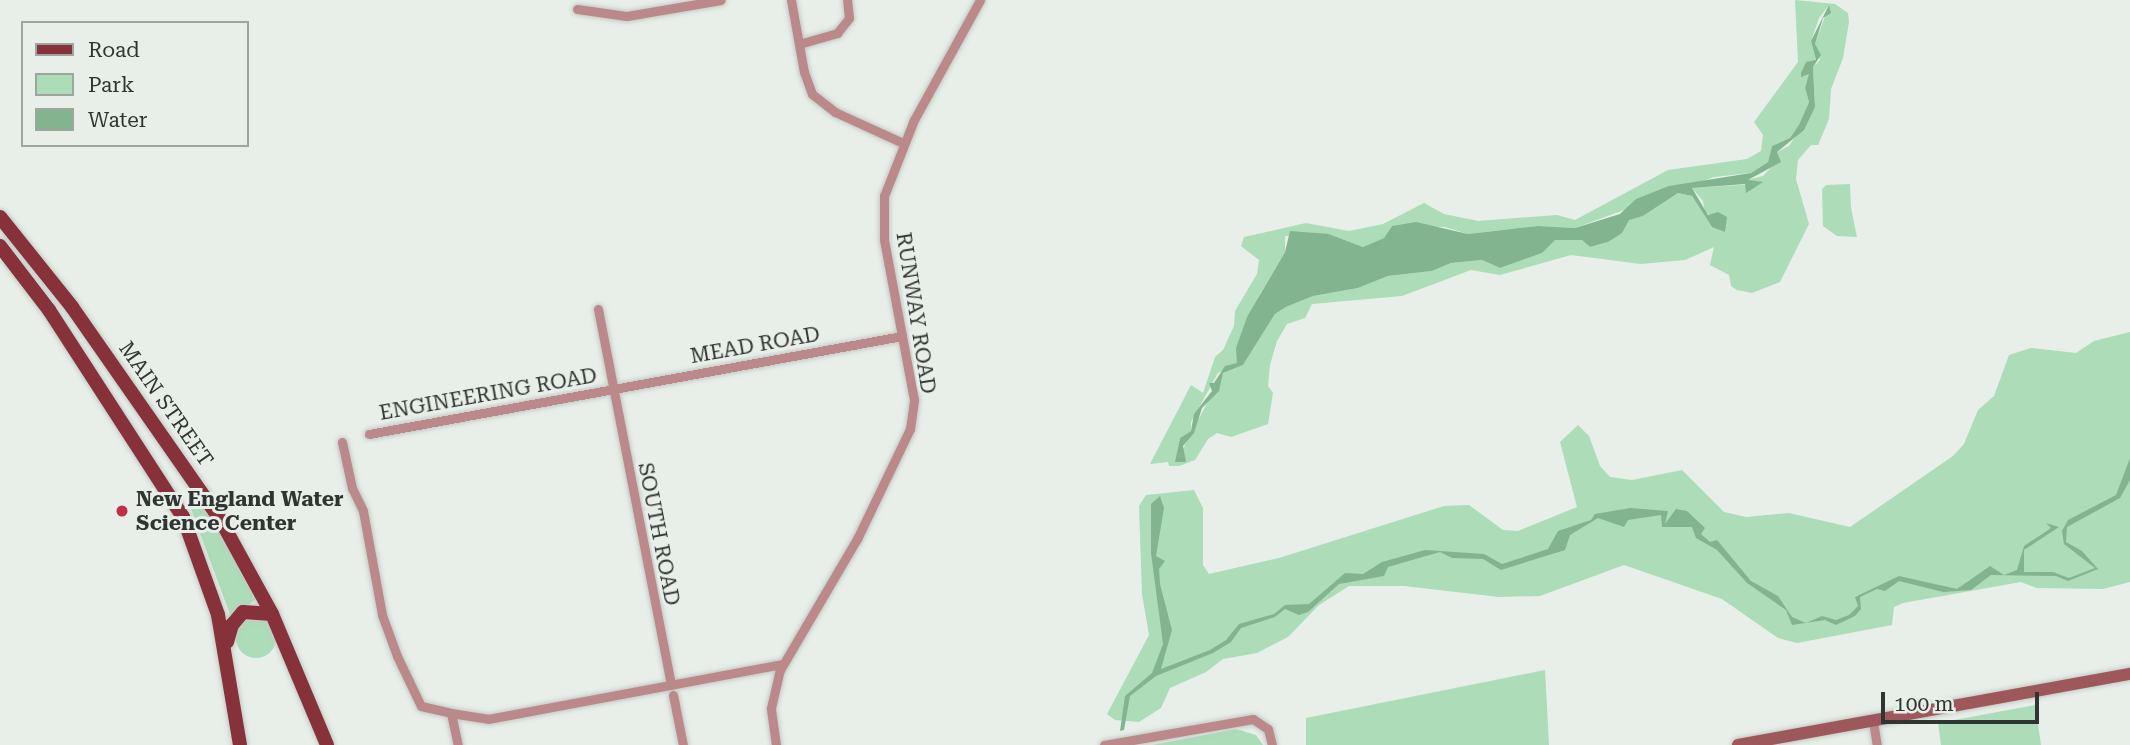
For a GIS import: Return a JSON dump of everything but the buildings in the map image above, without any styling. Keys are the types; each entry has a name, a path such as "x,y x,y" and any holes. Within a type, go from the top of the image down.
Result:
{"main road":[{"name":"MAIN STREET","path":"0,217 26,248 190,472 272,614 327,745"},
{"name":"MAIN STREET","path":"0,246 166,485 203,565 226,647 240,745"},
{"path":"11,260 26,248"},
{"path":"166,485 190,472"},
{"path":"226,647 240,614 253,610 272,614"},
{"path":"1738,745 2130,674"}],"street":[{"path":"577,9 627,16 721,0"},
{"path":"791,0 808,87 821,103 903,143"},
{"path":"799,44 837,33 849,18 847,0"},
{"name":"RUNWAY ROAD","path":"776,745 771,708 783,664 857,539 910,429 914,400 884,217 884,195 903,143 980,0"},
{"name":"SOUTH ROAD","path":"598,309 683,745"},
{"name":"MEAD ROAD","path":"613,389 902,336"},
{"name":"ENGINEERING ROAD","path":"369,434 613,389"},
{"path":"342,442 352,488 363,511 382,615 397,656 421,706 488,719 672,690 783,664"},
{"path":"451,713 458,745"},
{"path":"1104,745 1253,719 1264,724 1272,745"},
{"path":"1873,721 1877,745"}],"green space":[{"path":"1795,0 1835,4 1848,13 1843,58 1831,89 1829,119 1818,145 1811,145 1798,160 1796,179 1809,224 1780,282 1752,293 1737,290 1731,286 1729,275 1710,265 1714,247 1685,260 1641,264 1571,255 1500,275 1471,270 1402,296 1312,304 1305,318 1287,324 1277,341 1270,365 1268,386 1273,393 1268,424 1231,437 1217,433 1208,439 1195,460 1179,466 1169,466 1168,462 1150,464 1191,385 1203,393 1215,357 1223,350 1234,326 1235,311 1257,274 1259,260 1241,246 1244,237 1306,223 1349,231 1383,224 1424,203 1444,214 1478,221 1557,215 1575,220 1668,170 1747,159 1761,151 1763,135 1754,122 1798,62","holes":["1829,5 1815,44 1820,60 1813,67 1815,107 1789,146 1777,152 1778,160 1763,176 1747,180 1755,184 1692,188 1703,201 1705,212 1713,216 1712,227 1692,196 1678,193 1643,216 1629,219 1608,242 1590,247 1582,240 1554,240 1542,253 1500,268 1482,260 1451,263 1432,271 1388,276 1358,288 1313,296 1286,307 1275,314 1243,365 1223,373 1176,462 1180,438 1191,431 1191,422 1218,373 1238,363 1259,296 1285,252 1285,236 1329,234 1363,247 1384,238 1392,226 1445,227 1468,234 1538,226 1575,228 1714,177 1751,173 1768,162 1772,146 1790,138 1799,126 1809,102 1805,88 1810,73 1804,72 1816,60 1811,41 1819,18"]},
{"path":"1850,184 1851,208 1857,237 1837,236 1823,226 1822,189 1826,185"},
{"path":"2130,332 2130,582 2103,589 2037,588 2021,582 1903,603 1894,607 1892,625 1797,643 1778,638 1722,599 1624,565 1540,596 1499,597 1404,586 1349,586 1319,605 1288,637 1257,653 1223,659 1206,672 1170,688 1161,708 1139,722 1115,720 1107,714 1149,635 1142,594 1139,506 1146,495 1194,490 1203,508 1203,565 1209,574 1279,558 1444,506 1469,505 1503,530 1518,531 1577,507 1560,442 1578,425 1589,436 1600,466 1610,477 1632,480 1682,470 1724,512 1746,517 1789,513 1850,527 1953,456 1964,444 1978,410 1994,396 2009,355 2031,348 2076,353 2094,341"},
{"path":"191,491 224,538 256,599 231,617 188,501"},
{"path":"256,618 264,619 270,624 275,630 275,646 270,652 264,657 256,658 248,657 242,652 237,646 236,638 237,630 242,624 248,619"},
{"path":"1545,670 1549,745 1306,745 1306,718"},
{"path":"2035,705 2041,745 1941,745 1938,723"},
{"path":"1236,729 1256,735 1263,745 1152,745"}],"water":[{"path":"1829,5 1831,13 1823,18 1815,44 1821,55 1813,67 1815,107 1804,130 1777,152 1781,162 1748,180 1763,182 1746,193 1745,184 1692,188 1708,215 1718,212 1727,217 1725,232 1712,227 1692,196 1678,193 1643,216 1629,220 1622,233 1608,242 1590,247 1582,240 1555,240 1542,253 1500,268 1482,260 1451,263 1432,271 1388,276 1358,288 1313,296 1286,307 1275,314 1243,365 1223,373 1219,391 1202,408 1194,433 1183,446 1186,462 1175,462 1180,438 1191,431 1194,414 1212,391 1209,383 1214,383 1225,366 1237,363 1236,348 1247,317 1285,252 1290,231 1329,234 1363,247 1384,238 1392,226 1416,222 1468,234 1538,226 1575,228 1620,214 1636,199 1669,186 1751,173 1768,162 1772,146 1790,138 1799,125 1809,102 1805,88 1809,74 1801,77 1801,73 1806,62 1816,60 1811,41"},
{"path":"2130,458 2130,480 2120,498 2067,527 2066,542 2082,551 2098,569 2068,581 2056,576 1991,575 1971,590 1943,592 1899,581 1885,591 1877,589 1860,597 1861,609 1855,616 1836,625 1825,620 1806,623 1822,616 1836,620 1849,615 1858,606 1855,597 1899,576 1957,589 1990,566 2004,575 2017,570 2024,546 2051,528 2046,523 2059,527 2024,550 2024,572 2053,572 2069,578 2095,568 2064,544 2062,531 2068,520 2116,495"},
{"path":"1160,496 1164,508 1156,556 1165,561 1159,569 1160,584 1172,630 1161,669 1210,650 1226,640 1239,624 1274,614 1285,605 1309,604 1345,573 1363,574 1382,562 1425,550 1484,554 1502,564 1548,549 1558,531 1591,520 1595,514 1630,508 1668,511 1665,524 1676,509 1687,511 1705,528 1701,534 1710,542 1717,540 1751,581 1778,596 1792,617 1806,623 1792,625 1786,610 1747,583 1717,550 1696,538 1692,527 1662,527 1661,515 1628,520 1624,527 1598,518 1570,535 1565,550 1501,570 1483,559 1452,558 1440,552 1388,567 1384,576 1339,584 1308,612 1299,615 1285,609 1275,617 1241,628 1231,642 1213,653 1156,676 1130,696 1124,730 1120,731 1125,696 1152,673 1163,644 1151,553 1151,504"}],"place":[{"name":"New England Water Science Center","path":"122,511"}]}
